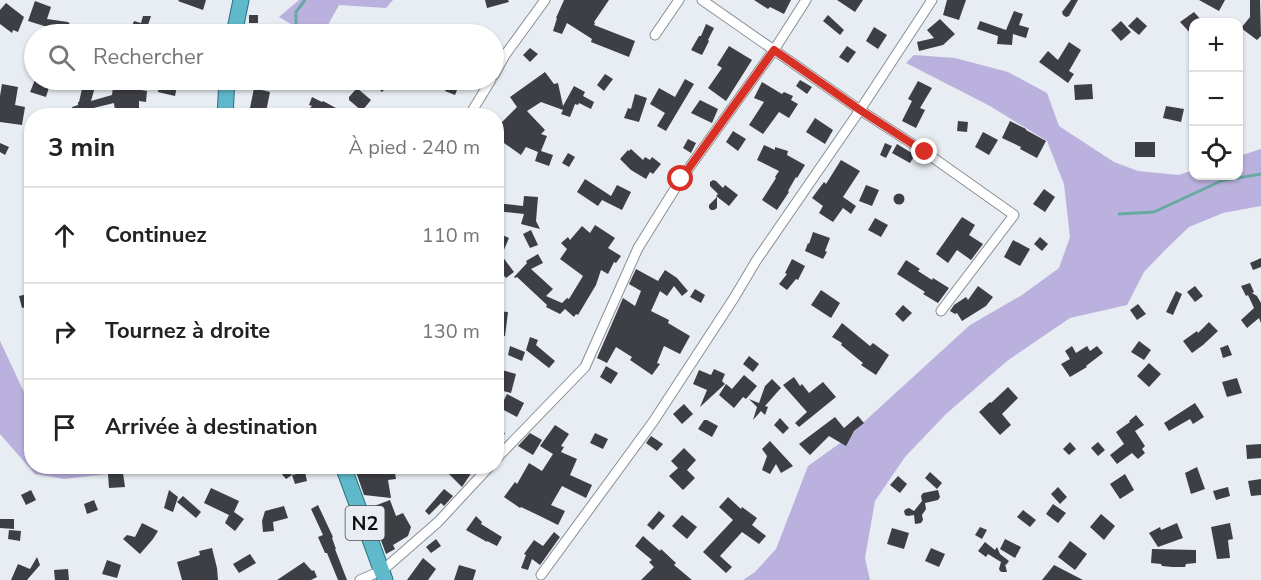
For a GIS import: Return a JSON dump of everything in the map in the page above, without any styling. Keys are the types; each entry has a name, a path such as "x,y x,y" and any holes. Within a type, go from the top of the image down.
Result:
{"highway":[{"path":"236,24 241,0"},
{"path":"225,108 226,90"},
{"name":"N2","path":"346,474 384,575"}],"street":[{"path":"504,57 544,0"},
{"path":"655,35 679,0"},
{"path":"702,0 1014,215 941,311"},
{"path":"504,451 585,367 638,248 681,179 774,50 806,0"},
{"path":"541,575 653,422 756,261 860,110 932,0"},
{"path":"474,108 485,90"},
{"path":"360,580 384,575 483,474"}],"shaded area":[{"path":"299,0 393,0 386,8 339,5 329,24 291,24 279,17"},
{"path":"914,55 955,58 1008,72 1047,93 1059,126 1114,162 1138,171 1179,175 1189,171 1189,180 1243,180 1243,155 1261,149 1261,206 1223,213 1189,227 1144,272 1127,305 1070,318 1007,361 946,414 905,457 875,501 865,558 870,580 743,580 755,572 776,549 808,466 843,441 970,325 1022,295 1059,268 1070,237 1064,184 1047,141 990,106 906,63"},
{"path":"0,341 24,392 24,461 0,434"},
{"path":"35,474 108,474 64,479"}],"building":[{"path":"179,0 206,0 203,10"},
{"path":"485,0 508,0 509,2 487,8"},
{"path":"564,0 609,0 594,25 635,41 629,57 591,42 592,39 567,23 562,34 553,31"},
{"path":"754,0 791,0 784,14 770,7 768,9"},
{"path":"837,0 863,0 855,12"},
{"path":"947,0 966,0 959,20 943,15"},
{"path":"1071,0 1078,0 1069,16 1066,17 1062,12"},
{"path":"1199,0 1225,0 1219,11"},
{"path":"1250,0 1260,0 1261,36 1257,40 1243,30 1243,26 1250,17"},
{"path":"35,1 51,7 47,19 70,24 38,24 28,21"},
{"path":"6,3 24,17 18,32 13,30 12,33 0,24 0,10"},
{"path":"1014,11 1023,14 1019,25 1029,28 1026,38 1013,34 1012,45 997,44 998,36 977,29 980,21 1006,30"},
{"path":"1194,12 1199,18 1189,18 1189,32 1180,22"},
{"path":"249,15 258,15 258,23 249,23"},
{"path":"828,15 844,30 840,35 823,21"},
{"path":"143,16 151,16 148,24 133,24 134,21 141,23"},
{"path":"1137,17 1147,26 1139,35 1128,26"},
{"path":"940,19 955,34 943,45 919,51 917,42 934,38 927,30"},
{"path":"1121,21 1131,32 1121,41 1111,30"},
{"path":"706,24 714,28 702,55 691,50"},
{"path":"874,27 887,35 878,49 866,41"},
{"path":"1069,42 1081,50 1069,71 1074,74 1068,83 1039,62 1048,51 1058,60"},
{"path":"729,46 752,60 726,101 708,88 722,68 717,65"},
{"path":"847,46 856,52 848,63 839,57"},
{"path":"530,48 538,54 530,62 523,55"},
{"path":"545,72 554,84 558,83 563,106 574,86 585,92 583,96 594,102 591,109 579,103 575,104 570,117 561,114 563,110 541,102 527,111 545,130 541,134 547,136 541,151 553,155 549,166 535,161 538,152 526,147 521,155 504,143 504,120 517,107 510,97"},
{"path":"605,74 613,79 604,91 597,85"},
{"path":"685,79 694,84 666,131 657,126 665,113 650,104 659,88 675,97"},
{"path":"800,80 812,87 807,94 796,86"},
{"path":"918,81 932,88 920,108 925,110 916,128 902,121 912,101 908,99"},
{"path":"762,82 782,94 784,92 793,96 791,100 798,104 789,118 779,112 763,134 749,125 764,102 754,98"},
{"path":"2,84 18,87 15,105 25,107 22,125 0,122"},
{"path":"1092,84 1093,99 1075,100 1074,85"},
{"path":"31,90 48,90 46,97 30,92"},
{"path":"82,90 94,90 91,101 112,95 113,90 147,91 146,102 139,101 139,108 115,108 114,103 94,108 72,108 79,102"},
{"path":"158,90 176,90 175,96 158,92"},
{"path":"254,90 270,92 267,108 250,108"},
{"path":"355,90 359,90 371,100 364,108 358,108 349,100"},
{"path":"445,90 457,90 455,95"},
{"path":"635,94 647,98 639,122 624,118 628,108 631,109"},
{"path":"312,97 336,108 310,108 312,106 309,105"},
{"path":"700,100 718,109 712,123 691,113"},
{"path":"1166,106 1184,109 1181,122 1163,118"},
{"path":"815,118 833,130 825,144 806,132"},
{"path":"958,121 968,122 967,132 957,131"},
{"path":"1010,121 1046,141 1037,158 1002,138"},
{"path":"733,131 746,139 738,151 726,142"},
{"path":"983,132 998,140 989,155 975,147"},
{"path":"688,139 696,143 691,153 683,148"},
{"path":"1135,142 1155,142 1155,157 1135,157"},
{"path":"0,143 9,147 5,155 0,152"},
{"path":"885,143 892,146 886,158 880,155"},
{"path":"897,144 915,155 910,163 892,153"},
{"path":"764,145 775,150 775,147 788,151 787,155 805,165 777,210 762,200 779,171 757,160"},
{"path":"631,149 643,160 645,157 650,160 652,157 661,164 653,174 650,172 646,179 631,170 620,159"},
{"path":"568,153 575,157 569,167 562,163"},
{"path":"841,160 860,171 843,197 856,206 851,214 843,208 833,222 819,213 823,206 812,198 824,182 826,184"},
{"path":"585,179 611,196 617,185 631,192 622,210 602,200 598,206 577,192"},
{"path":"713,180 723,188 725,185 738,195 729,206 716,196 718,194 710,186"},
{"path":"866,185 879,190 872,206 859,201"},
{"path":"1044,189 1055,197 1045,212 1033,204"},
{"path":"899,194 903,195 903,203 899,204 895,203 894,199 895,195"},
{"path":"524,196 538,197 536,221 540,229 521,224 524,214 504,212 504,204 523,206"},
{"path":"717,197 717,208 711,210 709,205"},
{"path":"962,217 975,225 969,235 983,244 971,260 957,250 948,263 936,254"},
{"path":"875,218 888,225 881,237 868,230"},
{"path":"595,225 615,238 608,248 621,256 616,263 614,262 608,274 601,270 596,285 578,315 574,317 565,309 560,314 546,307 547,305 517,277 514,277 527,263 526,261 538,254 543,263 531,269 553,289 546,296 562,303 567,298 569,299 583,276 560,259 567,249 561,243 568,237 570,240 582,226 590,233"},
{"path":"531,230 538,245 530,248 523,234"},
{"path":"813,232 830,238 823,259 805,251"},
{"path":"504,236 509,238 504,250"},
{"path":"1040,237 1048,244 1042,251 1034,244"},
{"path":"1013,240 1030,249 1020,266 1004,257"},
{"path":"1261,258 1261,267 1253,270 1250,263"},
{"path":"504,259 514,272 506,278 504,276"},
{"path":"792,259 805,266 798,280 796,279 787,290 779,284 787,274 785,273"},
{"path":"906,260 920,269 918,271 949,288 938,303 897,274"},
{"path":"636,269 658,281 665,270 677,278 688,291 682,296 674,286 667,296 660,291 651,311 669,320 668,323 690,336 680,354 664,346 657,363 660,364 652,375 630,360 632,357 616,347 607,363 597,358 623,298 635,306 641,291 629,284"},
{"path":"1250,283 1254,292 1252,293 1261,303 1261,323 1259,318 1247,328 1241,320 1254,308 1241,286"},
{"path":"978,286 993,297 986,306 962,321 957,313 950,311 954,305 966,297 968,300"},
{"path":"1195,286 1203,296 1195,302 1187,292"},
{"path":"695,289 705,295 701,303 690,297"},
{"path":"821,290 840,303 831,318 811,305"},
{"path":"1176,291 1182,294 1173,315 1166,312"},
{"path":"24,295 24,308 22,308 19,296"},
{"path":"1138,304 1146,314 1137,320 1130,310"},
{"path":"903,305 912,313 903,322 895,314"},
{"path":"504,312 508,312 504,336"},
{"path":"1209,322 1218,331 1192,353 1183,341 1197,331 1198,333"},
{"path":"842,323 870,346 873,343 889,355 876,375 861,365 863,363 841,345 842,343 832,337"},
{"path":"530,337 538,340 536,345 555,361 549,368 526,350"},
{"path":"1139,341 1151,350 1144,360 1131,352"},
{"path":"1228,345 1232,355 1223,358 1220,348"},
{"path":"510,346 525,352 522,361 508,355"},
{"path":"1072,346 1076,353 1087,346 1090,351 1097,346 1103,353 1087,367 1070,377 1061,364 1070,359 1065,351"},
{"path":"749,356 759,364 753,372 743,364"},
{"path":"1149,363 1161,374 1149,387 1137,376"},
{"path":"606,366 618,373 611,384 600,377"},
{"path":"714,369 725,374 722,381 725,384 700,407 707,390 693,384 699,370 711,375"},
{"path":"504,371 516,374 511,393 504,391"},
{"path":"744,375 757,386 734,408 719,395 726,384 732,389"},
{"path":"794,377 809,393 823,382 836,397 799,427 795,423 807,412 783,385"},
{"path":"1237,378 1242,393 1227,397 1222,382"},
{"path":"772,379 781,388 765,406 768,407 765,415 761,411 753,420 757,407 749,399 759,403 765,386"},
{"path":"1008,387 1018,398 1002,414 1011,425 1000,435 979,412"},
{"path":"507,394 524,403 517,417 504,410 504,400"},
{"path":"1195,403 1204,417 1193,424 1190,419 1169,431 1164,423"},
{"path":"684,404 693,414 682,424 673,414"},
{"path":"1136,415 1144,425 1135,431 1145,446 1142,449 1145,453 1138,459 1132,453 1117,464 1110,455 1124,444 1116,432"},
{"path":"858,416 864,423 854,431 846,446 829,436 810,455 799,444 835,417 844,428"},
{"path":"780,418 789,428 783,434 774,425"},
{"path":"704,420 718,426 712,437 698,429"},
{"path":"555,425 569,434 561,446 564,447 561,452 577,459 570,475 592,485 586,498 562,486 551,505 565,511 558,525 520,508 504,497 515,482 517,484 529,463 542,471 553,454 540,446"},
{"path":"530,433 542,440 533,455 518,446"},
{"path":"595,433 608,439 603,449 590,443"},
{"path":"651,436 663,444 657,451 646,443"},
{"path":"770,441 793,466 781,473 776,464 770,474 762,470 767,456 762,449"},
{"path":"1070,442 1076,449 1069,455 1063,449"},
{"path":"1098,442 1105,450 1098,456 1091,448"},
{"path":"1261,444 1261,458 1247,459 1246,445"},
{"path":"684,448 696,460 687,470 695,478 683,490 669,476 678,468 671,461"},
{"path":"1197,467 1205,489 1191,494 1185,473"},
{"path":"930,472 942,483 937,489 925,478"},
{"path":"108,474 123,474 125,487 109,488"},
{"path":"282,474 291,474 292,475 286,479"},
{"path":"305,474 307,481 295,484 292,475"},
{"path":"357,474 395,474 396,479 388,480 391,498 364,495"},
{"path":"449,474 471,474 462,487"},
{"path":"1125,474 1134,490 1120,499 1110,484"},
{"path":"898,476 907,484 900,493 890,485"},
{"path":"1261,479 1261,495 1251,496 1248,481"},
{"path":"1058,487 1067,497 1060,504 1051,494"},
{"path":"1228,487 1230,496 1216,500 1213,491"},
{"path":"211,488 239,501 234,512 244,519 235,531 225,523 229,515 204,503"},
{"path":"444,489 453,496 444,506 441,503 429,515 425,511"},
{"path":"31,490 36,500 26,505 21,495"},
{"path":"169,490 178,497 173,512 164,508"},
{"path":"938,490 940,497 938,500 925,503 926,509 921,523 915,524 914,515 905,515 906,509 914,511 922,501 923,493"},
{"path":"183,496 201,512 196,518 177,502"},
{"path":"728,497 741,509 742,507 757,518 752,525 766,536 759,544 742,532 720,556 732,567 726,573 703,552 733,520 719,507"},
{"path":"94,500 98,510 87,514 84,504"},
{"path":"390,500 396,516 403,513 411,527 408,536 393,545 395,549 386,554 369,508"},
{"path":"1053,504 1066,513 1058,523 1046,514"},
{"path":"318,505 333,537 335,549 347,580 338,580 318,537 323,535 311,509"},
{"path":"284,506 288,518 273,522 274,531 263,532 262,521 265,511"},
{"path":"1023,510 1036,520 1030,527 1017,517"},
{"path":"659,511 665,516 653,530 647,525"},
{"path":"1101,514 1115,526 1104,540 1090,527"},
{"path":"682,515 697,527 687,539 672,526"},
{"path":"476,516 482,522 481,524 502,537 497,546 466,530"},
{"path":"0,519 14,519 14,529 0,528"},
{"path":"142,523 158,531 140,554 123,539 127,535 135,537"},
{"path":"1177,523 1183,538 1158,547 1149,533 1160,527 1161,530"},
{"path":"1230,523 1233,539 1228,540 1230,558 1217,559 1211,527"},
{"path":"980,527 987,530 982,539 975,535"},
{"path":"892,528 909,533 904,549 887,544"},
{"path":"9,530 21,531 20,541 8,539"},
{"path":"554,532 560,537 540,565 532,559 528,570 521,568 526,555 524,554 534,540 543,546"},
{"path":"643,536 660,551 661,549 676,563 674,565 692,580 641,580 654,567 649,562 652,560 635,546"},
{"path":"436,539 441,546 431,553 426,547"},
{"path":"1005,539 1021,547 1015,558 1000,549"},
{"path":"1070,541 1087,554 1075,570 1058,557"},
{"path":"985,542 995,550 997,547 1000,554 1009,561 1005,564 1007,572 1000,571 1001,562 988,554 986,557 978,551"},
{"path":"212,548 218,580 182,580 177,562 200,555 199,551"},
{"path":"931,548 945,554 939,567 925,561"},
{"path":"1152,549 1196,550 1196,563 1186,564 1185,567 1173,567 1151,563"},
{"path":"250,554 256,563 239,573 233,564"},
{"path":"37,557 40,565 27,580 11,580 18,564 30,569"},
{"path":"423,558 436,569 428,580 407,580"},
{"path":"107,560 121,565 117,578 102,574"},
{"path":"304,562 312,571 314,570 317,577 311,580 277,580"},
{"path":"459,565 476,570 473,580 454,580"},
{"path":"1054,565 1083,580 1042,580"},
{"path":"68,569 69,580 55,580 54,570"}],"waterway":[{"path":"296,24 296,12 305,0"},
{"path":"1119,214 1154,212 1221,181 1261,174"}],"route":[{"path":"681,179 774,50 925,152"}]}
